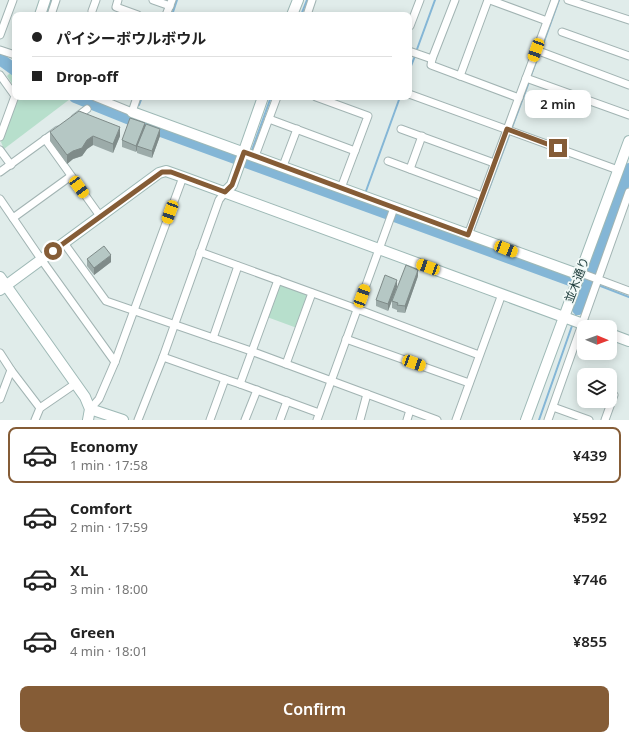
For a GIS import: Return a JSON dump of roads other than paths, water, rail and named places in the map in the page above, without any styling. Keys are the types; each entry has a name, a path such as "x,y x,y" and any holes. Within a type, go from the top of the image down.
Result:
{"street":[{"path":"0,35 13,0"},
{"path":"46,10 56,0"},
{"path":"92,11 96,0"},
{"path":"118,0 116,7 130,12"},
{"path":"153,0 171,3"},
{"path":"293,12 298,0"},
{"path":"309,12 312,0"},
{"path":"412,21 420,0"},
{"path":"455,0 431,65 519,98"},
{"path":"460,76 489,0 547,21"},
{"path":"468,235 494,163 510,130 519,98 529,79 555,0"},
{"path":"568,0 629,20"},
{"path":"562,32 629,56"},
{"path":"0,50 12,54"},
{"path":"539,51 629,85"},
{"path":"414,53 432,59"},
{"path":"0,75 12,92"},
{"path":"529,79 629,115"},
{"path":"412,95 618,170"},
{"path":"0,137 14,100"},
{"path":"132,112 136,100"},
{"path":"138,420 163,357 219,200 232,185 262,100"},
{"path":"255,156 276,100"},
{"path":"324,100 368,116 342,188"},
{"path":"113,101 132,112 242,156 255,156 342,188 392,212 468,235 518,254 582,274 596,282 629,291"},
{"path":"0,172 64,126 81,117 87,109"},
{"path":"269,119 355,151"},
{"path":"283,166 297,129"},
{"path":"401,129 494,163"},
{"path":"410,170 422,136"},
{"path":"45,140 100,216"},
{"name":"並木通り","path":"577,320 582,274 618,170 629,143"},
{"path":"0,150 11,165"},
{"path":"388,162 482,196"},
{"path":"88,420 90,408 85,397 2,284 64,243 159,173 166,171 577,322 548,420"},
{"path":"13,218 71,176"},
{"path":"90,408 99,399 115,362 183,176"},
{"path":"578,320 596,282 629,192"},
{"path":"0,199 115,362"},
{"path":"163,357 286,401 318,417 392,212"},
{"path":"64,243 106,300 437,420"},
{"path":"200,252 357,309 479,356"},
{"path":"213,338 238,266"},
{"path":"240,384 278,280"},
{"path":"286,364 312,293"},
{"path":"456,420 502,294"},
{"name":"並木通り","path":"526,420 577,322"},
{"path":"617,337 629,341"},
{"path":"346,339 469,383"},
{"path":"0,353 40,408"},
{"path":"0,399 11,370"},
{"path":"210,420 225,379"},
{"path":"35,420 40,408 75,384"},
{"path":"245,420 257,390"},
{"path":"360,420 367,394"},
{"path":"280,420 286,401"},
{"path":"553,407 589,420"},
{"path":"90,408 123,420"},
{"path":"605,420 609,408"},
{"path":"407,420 410,410"}],"water":[{"path":"4,60 12,66 12,72 7,69 2,63"},
{"path":"75,100 94,100 87,105"}],"waterway":[{"path":"46,12 51,0"},
{"path":"173,12 177,0"},
{"path":"302,12 307,0"},
{"path":"416,52 435,0"},
{"path":"541,50 559,0"},
{"path":"530,78 539,54"},
{"path":"412,64 415,56"},
{"path":"0,59 12,68"},
{"path":"474,229 529,82"},
{"path":"82,100 142,124 573,281"},
{"path":"139,105 141,100"},
{"path":"252,150 270,100"},
{"path":"366,191 399,100"},
{"path":"578,309 629,169"},
{"path":"588,282 594,284"},
{"path":"598,285 629,297"},
{"path":"575,317 578,309"},
{"path":"539,420 573,323"}]}
